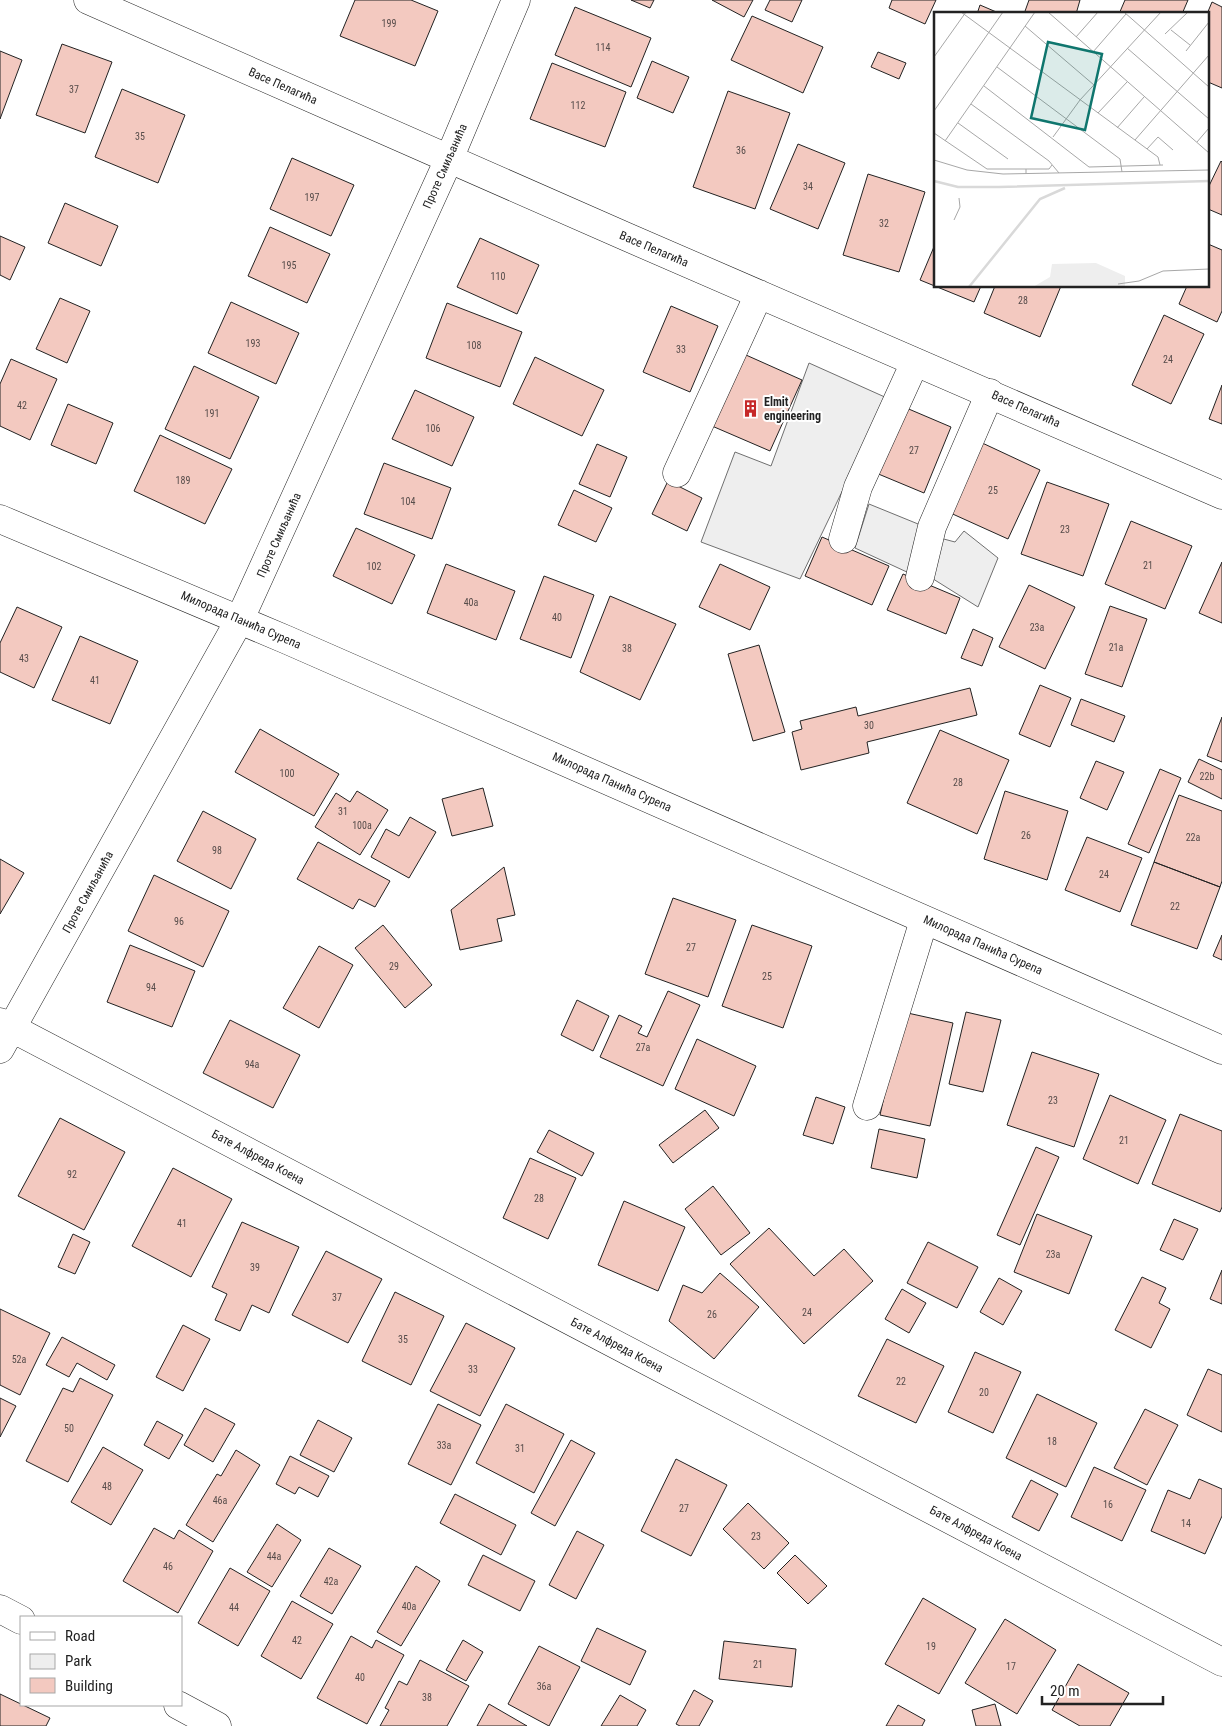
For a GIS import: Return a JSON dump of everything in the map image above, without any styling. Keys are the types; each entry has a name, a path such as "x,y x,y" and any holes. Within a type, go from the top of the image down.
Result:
{"street":[{"name":"Васе Пелагића","path":"88,0 1222,495"},
{"name":"Проте Смиљанића","path":"4,1033 240,620 449,159 516,0"},
{"path":"677,473 759,294"},
{"path":"843,538 858,487 915,362"},
{"path":"920,577 932,527 990,393"},
{"name":"Милорада Панића Сурепа","path":"0,519 240,620 1222,1050"},
{"path":"867,1106 924,920"},
{"name":"Бате Алфреда Коена","path":"4,1033 1222,1662"},
{"path":"0,1609 20,1619"},
{"path":"180,1706 217,1726"}],"green space":[{"path":"809,363 887,398 800,579 701,542 735,452 771,466"},
{"path":"869,504 923,526 909,573 855,548"},
{"path":"964,531 998,558 978,607 930,577 940,538 955,542"}],"building":[{"path":"355,0 411,0 438,11 415,66 340,36"},
{"path":"631,0 654,0 650,8"},
{"path":"712,0 753,0 744,17"},
{"path":"770,0 802,0 792,22 765,10"},
{"path":"892,0 936,0 925,24 889,8"},
{"path":"1029,0 1080,0 1077,12 1025,12"},
{"path":"1125,0 1188,0 1183,12 1120,12"},
{"path":"1212,2 1222,7 1222,88 1210,83 1210,12 1208,12"},
{"path":"980,5 996,12 978,12"},
{"path":"575,7 651,38 631,87 555,55"},
{"path":"752,16 823,47 803,93 731,60"},
{"path":"62,44 112,62 85,133 36,115"},
{"path":"0,51 22,60 0,119"},
{"path":"878,52 906,63 899,79 871,67"},
{"path":"652,61 689,77 673,113 637,98"},
{"path":"552,63 626,92 605,147 530,119"},
{"path":"122,89 185,115 158,183 95,157"},
{"path":"728,91 790,113 755,209 693,187"},
{"path":"798,144 845,163 818,229 770,209"},
{"path":"292,158 354,185 331,236 270,209"},
{"path":"1221,161 1222,215 1210,210 1210,184"},
{"path":"868,174 925,192 899,272 843,255"},
{"path":"65,203 118,226 101,266 48,243"},
{"path":"270,227 330,254 307,303 248,276"},
{"path":"0,236 25,247 10,280 0,275"},
{"path":"480,238 539,265 517,314 457,287"},
{"path":"1210,245 1222,250 1222,311 1217,322 1179,304 1186,288 1210,288"},
{"path":"934,247 934,286 920,280"},
{"path":"940,288 980,288 974,302"},
{"path":"994,288 1060,288 1040,337 984,313"},
{"path":"60,298 90,311 67,363 36,349"},
{"path":"231,302 299,333 276,384 208,353"},
{"path":"447,303 522,332 500,387 426,358"},
{"path":"671,306 718,326 690,392 643,372"},
{"path":"1164,315 1204,334 1171,404 1132,385"},
{"name":"Elmit engineering","path":"737,351 802,380 770,451 705,423"},
{"path":"535,357 604,390 582,436 513,404"},
{"path":"11,359 57,379 30,440 0,426 0,384"},
{"path":"194,366 259,397 230,459 165,429"},
{"path":"1222,385 1222,424 1209,419"},
{"path":"415,390 474,417 452,466 392,439"},
{"path":"68,404 113,423 96,464 51,445"},
{"path":"904,407 951,427 924,493 876,473"},
{"path":"160,435 232,469 205,524 134,491"},
{"path":"978,441 1040,470 1008,539 946,511"},
{"path":"597,444 627,457 610,497 579,484"},
{"path":"384,463 451,488 432,539 364,514"},
{"path":"668,481 702,498 687,531 652,514"},
{"path":"1047,482 1109,504 1083,576 1021,554"},
{"path":"574,490 612,508 596,542 558,525"},
{"path":"1131,521 1192,546 1165,609 1105,584"},
{"path":"356,528 415,555 392,604 333,576"},
{"path":"822,537 889,566 872,605 805,576"},
{"path":"1222,562 1222,623 1199,613"},
{"path":"446,564 515,591 496,640 427,613"},
{"path":"720,564 770,587 750,630 699,607"},
{"path":"903,574 960,598 946,634 887,610"},
{"path":"544,576 594,595 571,658 520,639"},
{"path":"1029,585 1075,607 1045,669 999,647"},
{"path":"610,596 676,624 640,700 580,672"},
{"path":"1110,606 1147,619 1122,687 1085,674"},
{"path":"17,607 62,627 34,688 0,672 0,643"},
{"path":"973,629 993,638 982,666 961,658"},
{"path":"80,636 138,661 110,724 52,700"},
{"path":"759,645 785,732 753,741 728,654"},
{"path":"1040,685 1071,698 1050,747 1019,734"},
{"path":"970,688 977,715 867,742 869,753 801,770 792,732 802,729 800,721 856,707 858,716"},
{"path":"1081,699 1125,716 1114,742 1071,725"},
{"path":"1222,717 1222,762 1207,756"},
{"path":"260,729 339,774 314,816 235,772"},
{"path":"940,730 1009,760 977,834 907,803"},
{"path":"1199,759 1222,770 1222,799 1188,782"},
{"path":"1096,761 1124,772 1107,810 1080,798"},
{"path":"1160,769 1181,778 1149,853 1128,844"},
{"path":"483,788 493,826 452,836 442,799"},
{"path":"357,791 388,810 360,855 315,827 336,793 350,802"},
{"path":"1005,791 1068,811 1047,880 984,859"},
{"path":"1179,795 1222,811 1222,881 1220,887 1154,862"},
{"path":"203,811 256,839 231,889 177,861"},
{"path":"410,817 436,832 409,878 371,857 386,829 399,836"},
{"path":"1087,837 1142,858 1120,912 1065,890"},
{"path":"318,842 390,881 375,907 359,899 353,909 297,879"},
{"path":"0,859 24,873 0,914"},
{"path":"1154,862 1220,887 1197,949 1131,925"},
{"path":"504,867 515,915 497,919 502,941 460,950 451,910"},
{"path":"154,875 229,911 203,967 128,931"},
{"path":"673,898 736,920 708,997 645,974"},
{"path":"383,925 432,985 405,1008 355,948"},
{"path":"752,925 812,946 783,1028 722,1006"},
{"path":"1222,935 1222,960 1213,956"},
{"path":"130,945 195,971 172,1027 107,1002"},
{"path":"319,946 353,965 319,1028 283,1008"},
{"path":"668,991 700,1005 663,1086 600,1057 619,1015 642,1026 638,1033 647,1037"},
{"path":"577,1000 609,1016 593,1051 561,1035"},
{"path":"903,1012 953,1023 930,1126 880,1115"},
{"path":"966,1012 1001,1020 983,1092 949,1084"},
{"path":"230,1020 300,1055 273,1108 203,1073"},
{"path":"697,1039 756,1066 734,1116 675,1089"},
{"path":"1032,1052 1099,1074 1074,1147 1007,1125"},
{"path":"1110,1095 1166,1120 1138,1184 1083,1159"},
{"path":"816,1097 845,1107 833,1144 803,1135"},
{"path":"705,1110 719,1128 673,1163 659,1145"},
{"path":"1180,1114 1222,1131 1222,1207 1220,1212 1152,1184"},
{"path":"60,1118 125,1152 84,1230 18,1196"},
{"path":"879,1129 925,1139 917,1178 871,1168"},
{"path":"549,1130 594,1153 582,1176 537,1152"},
{"path":"1036,1147 1059,1157 1020,1245 997,1235"},
{"path":"530,1158 576,1178 548,1239 503,1218"},
{"path":"173,1168 232,1199 191,1277 132,1246"},
{"path":"713,1186 750,1233 721,1255 685,1209"},
{"path":"624,1201 685,1227 658,1291 598,1265"},
{"path":"1037,1214 1092,1236 1069,1294 1014,1272"},
{"path":"1174,1219 1198,1229 1183,1260 1160,1250"},
{"path":"242,1222 299,1247 269,1313 252,1305 240,1331 215,1320 227,1294 212,1287"},
{"path":"769,1228 814,1276 844,1249 873,1281 804,1344 730,1264"},
{"path":"73,1234 90,1242 75,1274 58,1267"},
{"path":"928,1242 978,1267 957,1308 907,1283"},
{"path":"326,1251 382,1279 348,1343 292,1315"},
{"path":"1222,1270 1222,1304 1210,1299"},
{"path":"720,1273 759,1307 714,1359 669,1321 683,1285 702,1293"},
{"path":"1142,1277 1166,1288 1159,1303 1170,1309 1151,1348 1115,1330"},
{"path":"999,1278 1022,1291 1003,1325 980,1312"},
{"path":"902,1289 926,1303 909,1333 885,1319"},
{"path":"395,1292 444,1316 411,1385 362,1361"},
{"path":"0,1309 50,1333 20,1395 0,1385"},
{"path":"466,1323 515,1348 480,1416 430,1391"},
{"path":"183,1325 210,1339 183,1391 156,1377"},
{"path":"62,1337 115,1365 107,1380 77,1363 69,1377 46,1365"},
{"path":"887,1339 944,1366 916,1423 858,1396"},
{"path":"975,1352 1021,1372 993,1433 948,1412"},
{"path":"1208,1369 1222,1375 1222,1432 1187,1415"},
{"path":"80,1378 113,1395 68,1482 26,1461 63,1388 73,1392"},
{"path":"1037,1394 1097,1423 1066,1487 1006,1458"},
{"path":"0,1398 16,1406 0,1437"},
{"path":"438,1404 481,1425 451,1485 408,1464"},
{"path":"506,1404 564,1434 534,1493 476,1463"},
{"path":"205,1408 235,1424 213,1462 184,1445"},
{"path":"1145,1409 1178,1425 1147,1485 1114,1468"},
{"path":"318,1420 352,1438 334,1472 300,1455"},
{"path":"157,1421 183,1435 169,1459 144,1445"},
{"path":"571,1440 595,1453 555,1526 531,1513"},
{"path":"103,1447 143,1470 111,1525 71,1502"},
{"path":"236,1450 260,1465 213,1542 186,1525 217,1474 221,1476"},
{"path":"290,1456 329,1476 318,1497 299,1487 295,1494 276,1484"},
{"path":"676,1459 727,1485 691,1556 641,1531"},
{"path":"1094,1467 1146,1490 1122,1541 1071,1517"},
{"path":"1199,1479 1222,1489 1222,1516 1205,1554 1151,1531 1168,1490 1190,1499"},
{"path":"1031,1480 1058,1494 1039,1531 1012,1517"},
{"path":"455,1494 516,1525 501,1555 440,1523"},
{"path":"748,1503 789,1543 764,1569 723,1529"},
{"path":"277,1524 301,1540 272,1587 247,1572"},
{"path":"154,1528 174,1539 179,1530 213,1551 178,1613 123,1581"},
{"path":"577,1531 604,1545 576,1599 549,1585"},
{"path":"329,1548 361,1566 332,1614 300,1596"},
{"path":"483,1555 535,1581 520,1611 468,1585"},
{"path":"795,1555 827,1586 808,1604 777,1573"},
{"path":"416,1566 440,1581 401,1646 377,1632"},
{"path":"230,1568 270,1591 238,1646 198,1623"},
{"path":"923,1598 976,1629 939,1694 885,1664"},
{"path":"292,1601 333,1624 301,1679 261,1656"},
{"path":"1005,1619 1056,1650 1017,1714 965,1683"},
{"path":"597,1628 646,1651 630,1685 581,1661"},
{"path":"351,1636 372,1648 376,1640 404,1655 367,1724 317,1698"},
{"path":"463,1640 483,1652 466,1681 446,1670"},
{"path":"724,1641 796,1649 792,1687 719,1679"},
{"path":"539,1646 580,1667 549,1726 508,1704"},
{"path":"420,1660 469,1686 447,1726 380,1726 389,1710 385,1708 399,1681 407,1685"},
{"path":"1078,1664 1129,1693 1110,1726 1080,1726 1052,1710"},
{"path":"694,1690 713,1701 699,1726 680,1726 676,1724"},
{"path":"0,1694 20,1704 20,1706 25,1706 50,1718 46,1726 0,1726"},
{"path":"620,1695 646,1710 637,1726 601,1726"},
{"path":"489,1704 527,1726 477,1726"},
{"path":"995,1704 1001,1726 976,1726 972,1710"},
{"path":"898,1705 925,1720 922,1726 886,1726"}],"place":[{"name":"Elmit engineering","path":"750,409"}]}
